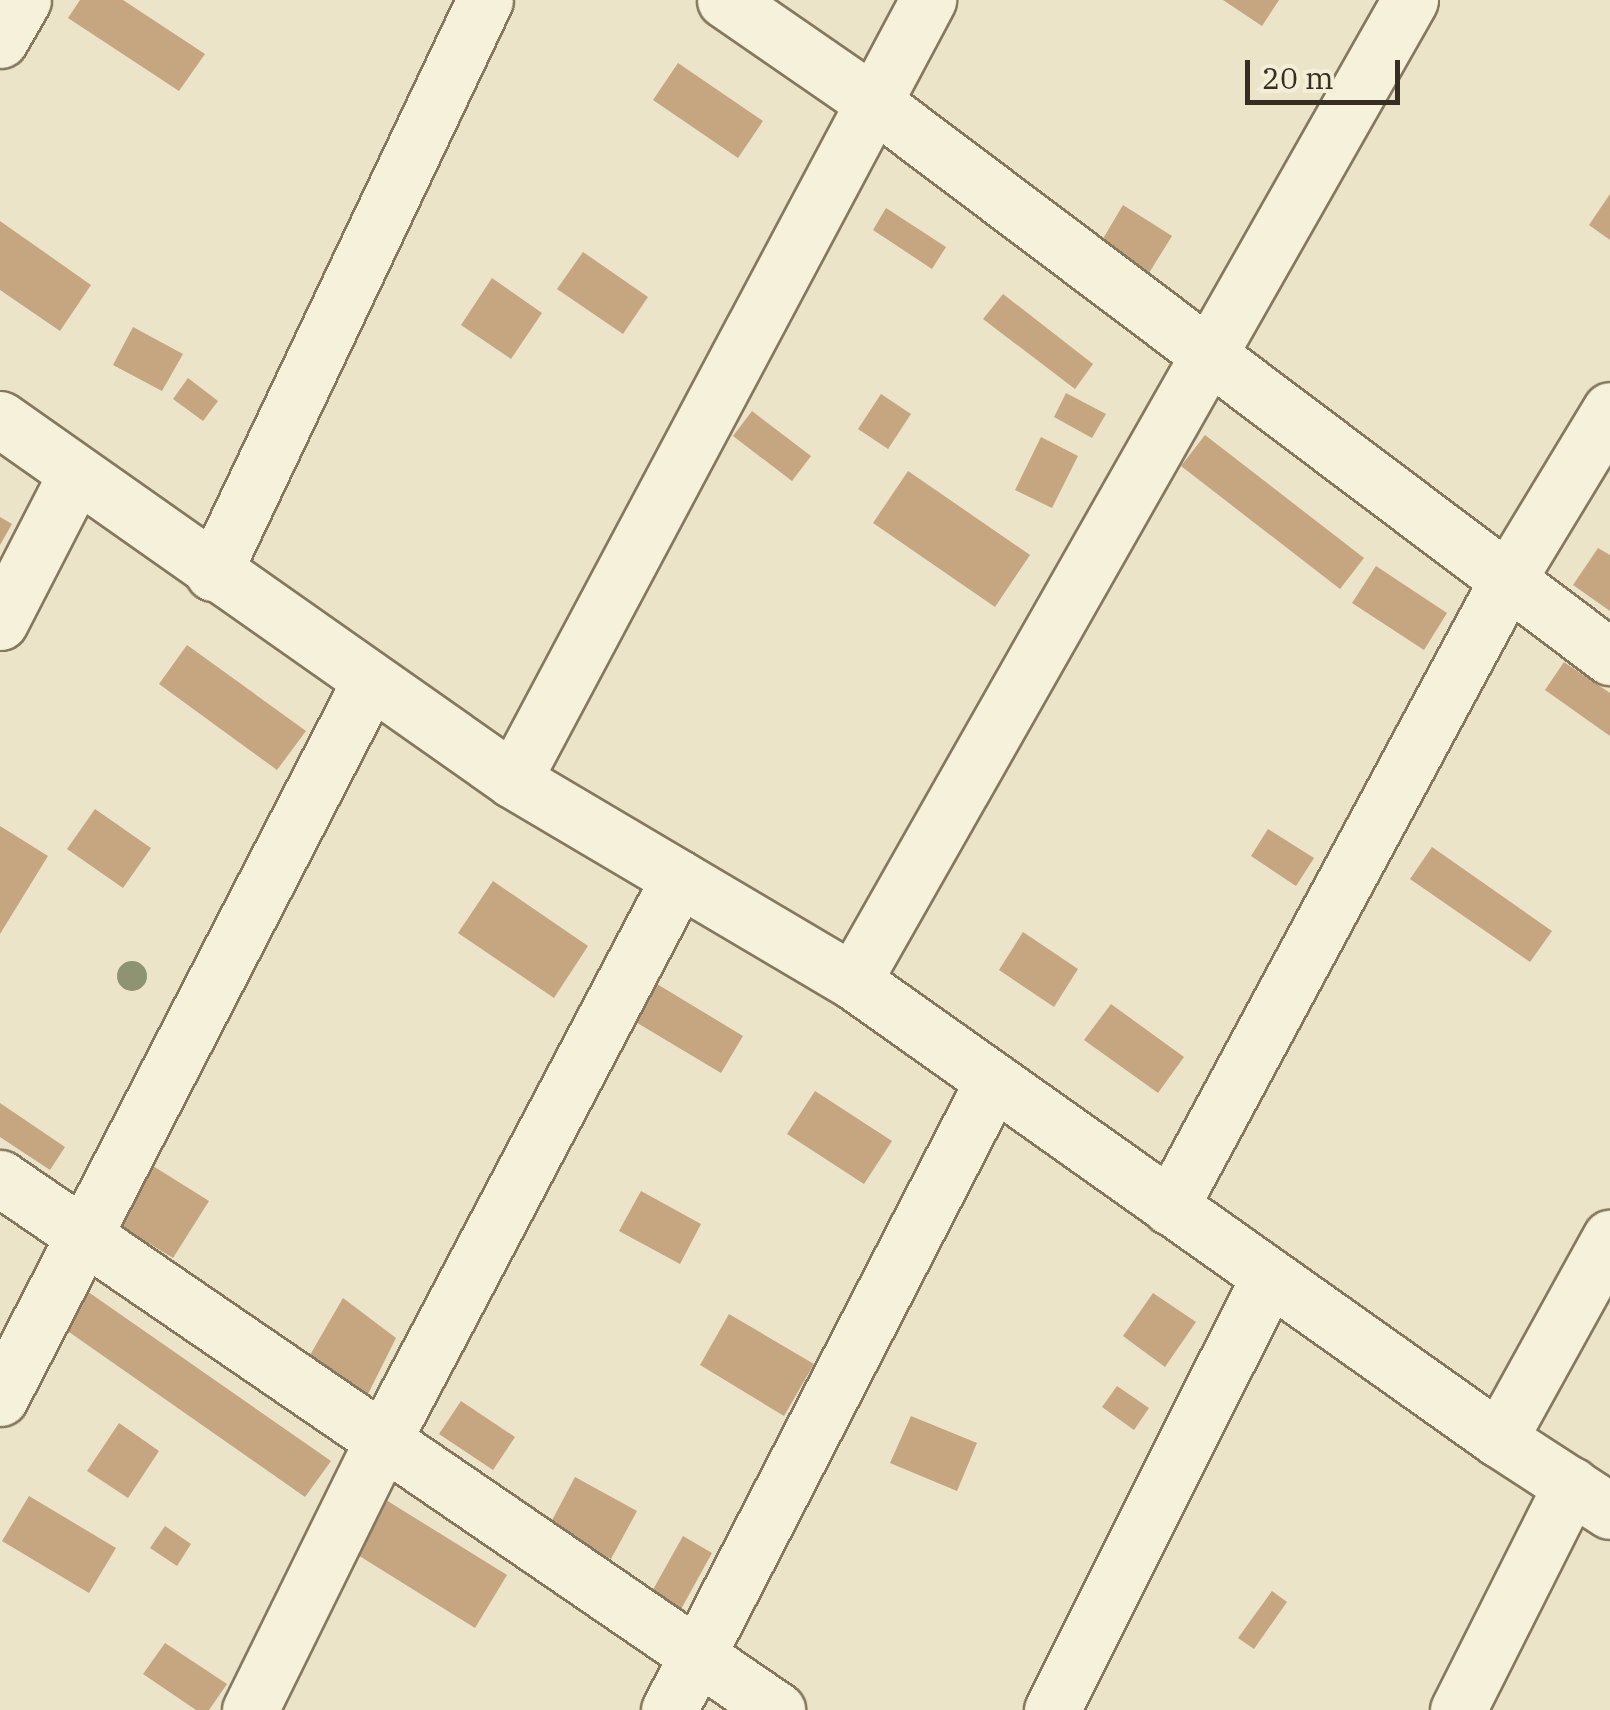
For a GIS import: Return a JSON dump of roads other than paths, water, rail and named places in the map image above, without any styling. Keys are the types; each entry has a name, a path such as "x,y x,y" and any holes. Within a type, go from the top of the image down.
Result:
{"street":[{"path":"0,40 23,0"},
{"path":"213,573 485,0"},
{"path":"725,0 873,102 1208,358 1509,577 1610,657"},
{"path":"513,780 928,0"},
{"path":"852,981 1410,0"},
{"path":"1170,1206 1509,577 1610,410"},
{"path":"0,419 213,573 513,780 852,981 1498,1439 1590,1498 1458,1710"},
{"path":"0,622 76,474"},
{"path":"0,1398 80,1233 370,682"},
{"path":"250,1710 383,1440 679,878"},
{"path":"669,1710 994,1082"},
{"path":"0,1178 776,1710"},
{"path":"1498,1439 1610,1238"},
{"path":"1052,1710 1269,1276"}]}
